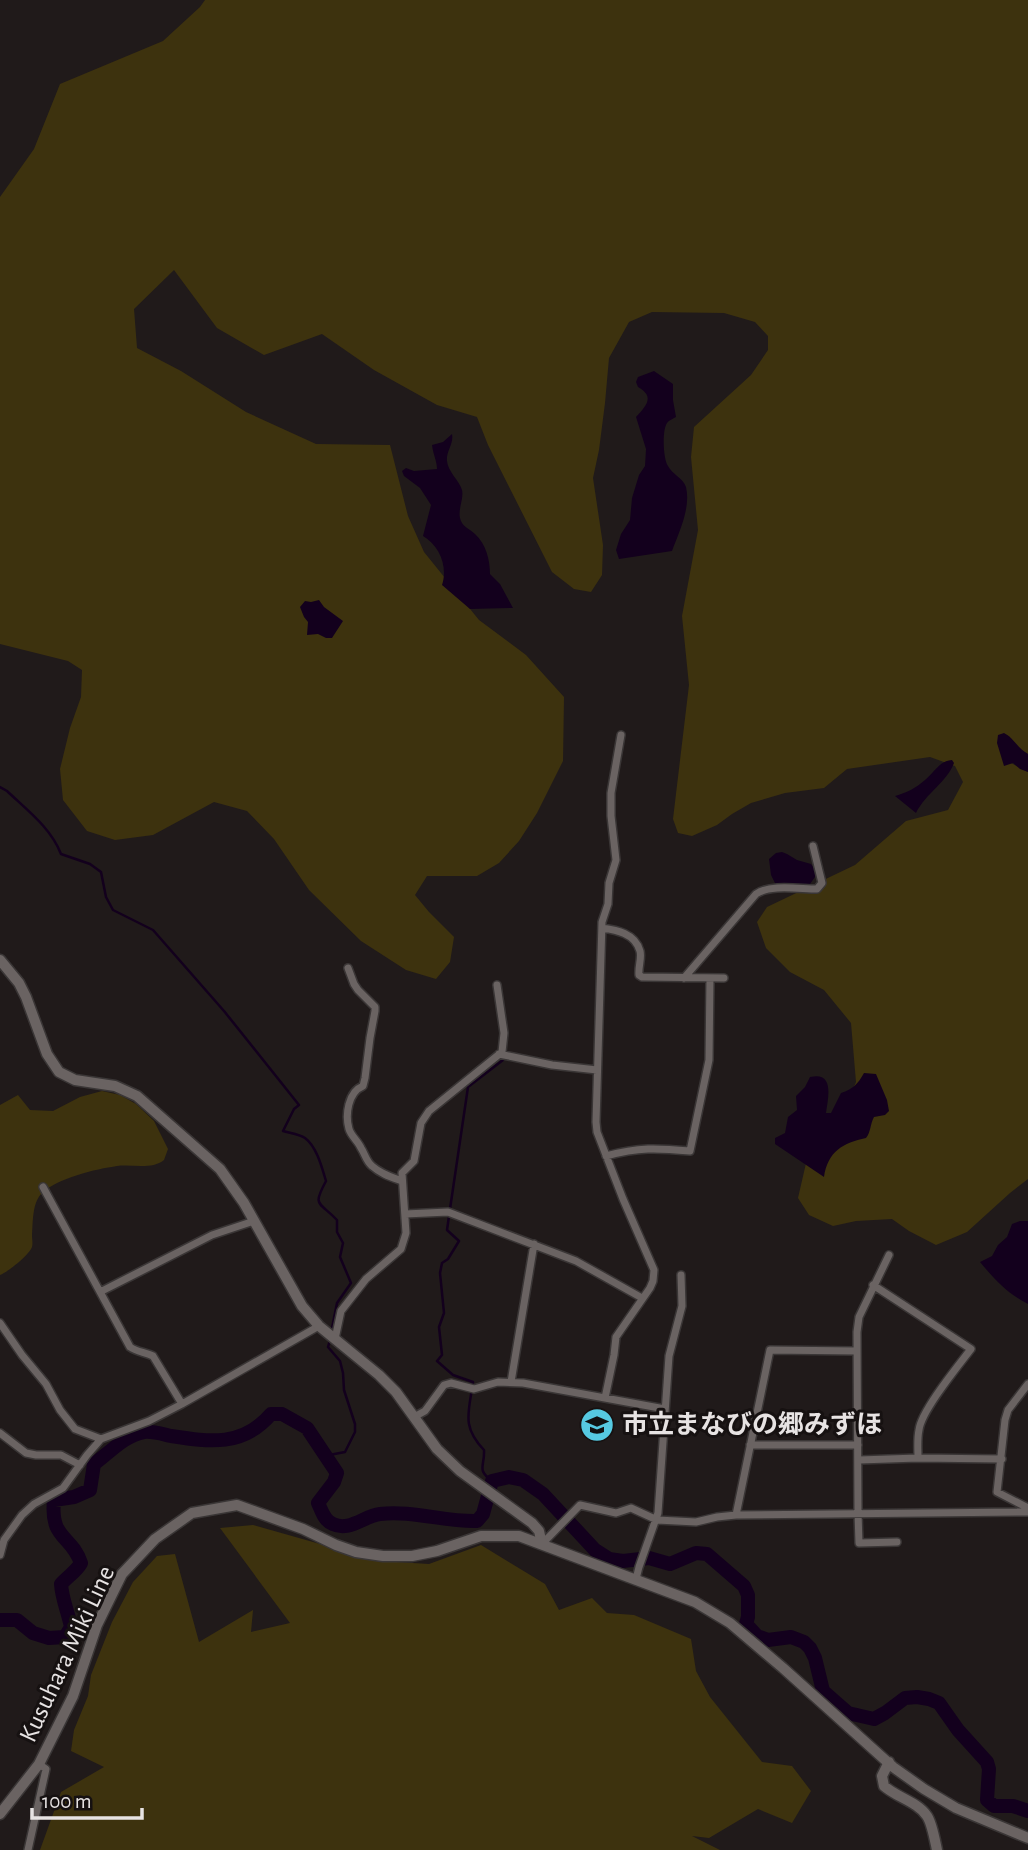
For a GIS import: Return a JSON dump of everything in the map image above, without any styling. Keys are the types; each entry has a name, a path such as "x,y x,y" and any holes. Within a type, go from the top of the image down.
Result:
{"main road":[{"path":"0,960 23,990 47,1054 59,1072 75,1080 115,1086 137,1096 220,1169 244,1203 302,1306 326,1332 396,1392 437,1448 460,1471 532,1522 539,1531 542,1544"},
{"name":"Kusuhara Miki Line","path":"0,1814 39,1764 72,1696 97,1625 122,1574 155,1539 192,1513 237,1504 303,1529 336,1545 356,1552 383,1556 412,1556 437,1551 481,1536 519,1536 695,1602 730,1623 888,1762"},
{"path":"937,1850 927,1816 884,1786 883,1776 888,1762 924,1789 956,1808 1028,1838"}],"street":[{"path":"605,1398 616,1337 650,1288 654,1270 606,1156 596,1122 601,928 616,860 611,793 621,735"},
{"path":"684,978 756,894 771,888 820,887 822,883 813,845"},
{"path":"601,928 620,930 637,945 640,954 638,970 642,977 724,978"},
{"path":"348,968 354,984 375,1007 365,1078 362,1086 356,1088 348,1108 349,1130 371,1165 384,1175 402,1181"},
{"path":"606,1156 630,1149 691,1151 709,1060 710,978"},
{"path":"0,1555 2,1540 22,1515 34,1504 64,1488 101,1439 149,1421 326,1332 366,1279 401,1250 407,1233 402,1173 414,1161 421,1123 429,1111 499,1054 504,1046 497,985"},
{"path":"499,1054 552,1065 597,1070"},
{"path":"43,1187 130,1347 153,1356 182,1404"},
{"path":"405,1214 448,1212 576,1261 642,1298"},
{"path":"100,1293 212,1235 254,1221"},
{"path":"511,1382 534,1244"},
{"path":"889,1255 859,1317 857,1332 858,1513 859,1543 897,1542"},
{"path":"636,1579 657,1520 669,1356 681,1306 681,1275"},
{"path":"873,1285 971,1349 940,1390 921,1422 918,1458"},
{"path":"0,1323 22,1355 47,1384 60,1410 75,1429 101,1439"},
{"path":"736,1515 770,1350 857,1351"},
{"path":"414,1417 425,1411 444,1385 452,1383 474,1389 489,1384 523,1383 665,1409"},
{"path":"1028,1384 1008,1410 1005,1420 997,1492 1028,1510"},
{"path":"0,1433 26,1454 61,1455 80,1465"},
{"path":"750,1445 859,1445"},
{"path":"859,1460 1002,1459"},
{"path":"542,1544 580,1505 617,1513 631,1508 657,1520 696,1522 736,1515 1028,1510"},
{"path":"28,1850 46,1769 39,1764"}],"shaded area":[{"path":"205,0 1028,0 1028,754 1018,748 1009,736 1011,763 1028,772 1028,1179 967,1232 936,1245 892,1219 856,1221 833,1226 809,1215 798,1198 807,1159 844,1112 856,1082 851,1023 824,990 790,972 766,948 757,922 767,907 855,865 906,821 948,810 963,782 955,766 930,757 847,769 824,788 785,793 751,803 717,825 692,836 678,833 673,819 689,685 682,616 698,530 691,457 694,427 751,375 768,350 768,336 755,322 724,313 652,312 629,322 609,358 599,450 593,478 603,545 602,575 591,592 574,589 552,572 488,445 477,417 437,405 374,370 322,334 264,355 217,328 174,270 134,309 137,348 181,371 246,412 316,444 390,445 408,516 424,552 479,620 526,655 564,697 563,761 537,813 519,841 499,863 477,876 427,876 415,895 454,937 450,962 436,979 406,970 361,941 309,890 274,839 247,811 214,802 153,835 115,840 87,831 63,800 60,769 81,697 82,670 68,661 0,644 0,197 34,149 60,84 163,41"},
{"path":"654,371 673,384 676,417 665,427 664,451 668,466 686,487 686,511 672,551 619,559 616,550 621,534 630,520 632,498 639,475 645,466 646,449 636,417 648,398 636,382 638,377"},
{"path":"452,434 447,461 462,490 461,521 485,547 490,574 500,584 513,608 470,609 442,585 444,571 441,558 434,545 423,536 431,505 420,488 404,476 402,471 406,468 414,471 437,469 432,445 443,442"},
{"path":"319,600 343,621 332,638 318,634 307,635 308,622 300,607 305,601"},
{"path":"1004,733 1028,754 1028,772 1013,763 1004,766 997,743 998,735"},
{"path":"952,760 954,763 951,770 916,813 895,796 914,788 940,765"},
{"path":"782,852 811,864 815,869 815,877 810,884 776,885 771,875 769,859"},
{"path":"864,1073 876,1074 889,1111 885,1115 874,1117 866,1138 844,1146 833,1155 824,1177 775,1144 775,1138 785,1133 788,1117 797,1110 796,1096 810,1077 818,1076 827,1082 826,1113 831,1113 841,1093 855,1086"},
{"path":"102,1091 120,1095 136,1104 154,1121 168,1149 164,1160 154,1165 117,1166 88,1172 48,1188 38,1198 34,1208 32,1247 18,1263 0,1275 0,1105 18,1095 30,1110 53,1111 80,1097"},
{"path":"1028,1221 1028,1304 1002,1286 980,1262 992,1256 998,1245 1007,1237 1012,1224"},
{"path":"253,1525 380,1561 429,1564 481,1545 545,1584 559,1610 592,1598 607,1613 634,1615 691,1639 696,1671 710,1697 762,1762 792,1766 811,1791 792,1823 758,1809 709,1838 692,1836 720,1850 40,1850 61,1792 104,1767 71,1751 74,1730 88,1696 91,1675 112,1622 133,1582 157,1556 175,1554 199,1642 253,1610 251,1632 290,1623 220,1528"}],"waterway":[{"path":"0,787 38,820 61,854 90,864 101,872 106,897 113,910 153,930 224,1011 299,1105 294,1109 283,1131 305,1138 318,1158 326,1181 319,1200 337,1220 337,1232 343,1243 340,1257 351,1283 337,1303 331,1333"},
{"path":"450,1209 468,1087 503,1060"},
{"path":"449,1216 447,1230 459,1241 448,1259 442,1263 440,1273 444,1313 439,1327 442,1355 437,1361 453,1375 473,1382 469,1426 484,1450 483,1470 492,1481"},
{"path":"324,1456 345,1452 355,1432 340,1361 328,1347 330,1340"},
{"path":"0,1620 17,1620 33,1633 49,1638 65,1637 71,1627 61,1584 81,1563 58,1530 54,1500 74,1497 90,1490 94,1464 117,1445 130,1437 147,1432 199,1440 225,1440 249,1432 271,1414 282,1414 307,1428 337,1473 334,1482 318,1503 325,1518 339,1526 356,1523 374,1515 392,1513 477,1521 483,1514 492,1481 509,1477 523,1480 543,1494 595,1550 609,1559 623,1561 649,1558 670,1564 696,1553 707,1554 744,1586 748,1595 746,1624 757,1636 768,1640 791,1637 804,1642 815,1658 823,1691 848,1713 874,1719 905,1698 917,1697 939,1703 958,1730 987,1762 987,1800 994,1806 1013,1806 1028,1811"}],"place":[{"name":"市立まなびの郷みずほ","path":"597,1425"}]}
